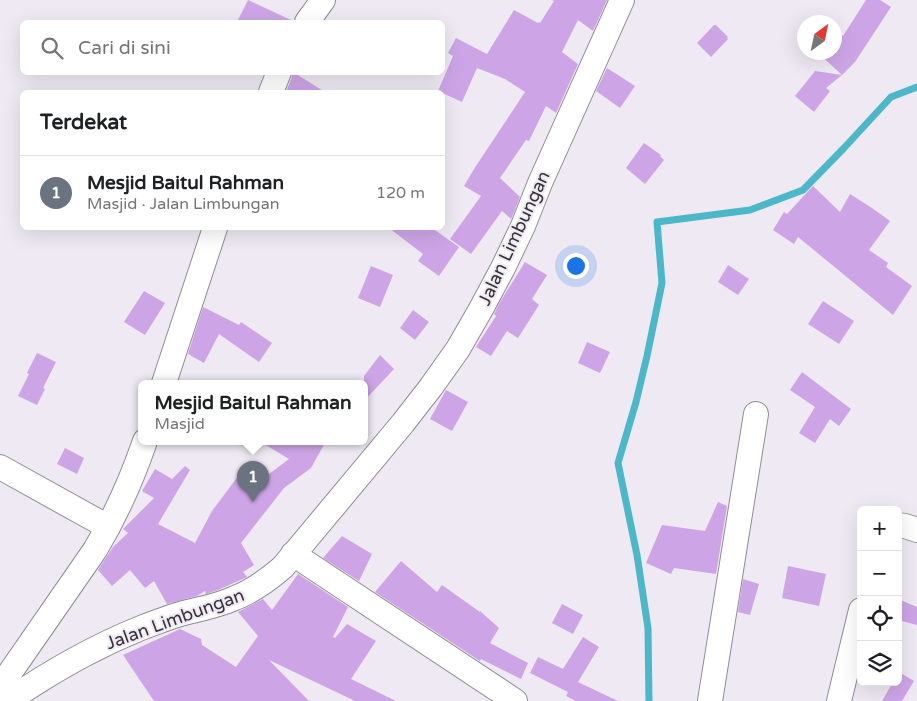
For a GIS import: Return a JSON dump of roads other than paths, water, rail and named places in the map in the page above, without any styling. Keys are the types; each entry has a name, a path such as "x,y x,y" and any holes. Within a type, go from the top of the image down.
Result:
{"street":[{"path":"308,20 323,0"},
{"name":"Jalan Limbungan","path":"8,701 49,674 110,641 179,615 235,598 268,580 283,568 431,387 458,349 482,309 504,268 622,0"},
{"path":"272,90 278,75"},
{"path":"165,380 214,230"},
{"path":"710,701 756,414"},
{"path":"0,688 95,550 131,480 144,445"},
{"path":"0,467 108,527"},
{"path":"902,526 917,530"},
{"path":"293,554 515,701"},
{"path":"840,701 857,627"}],"waterway":[{"path":"649,701 648,628 637,555 618,463 636,402 662,283 657,222 750,210 803,190 891,97 917,87"}],"place":[{"name":"Mesjid Baitul Rahman","path":"253,502"}]}
